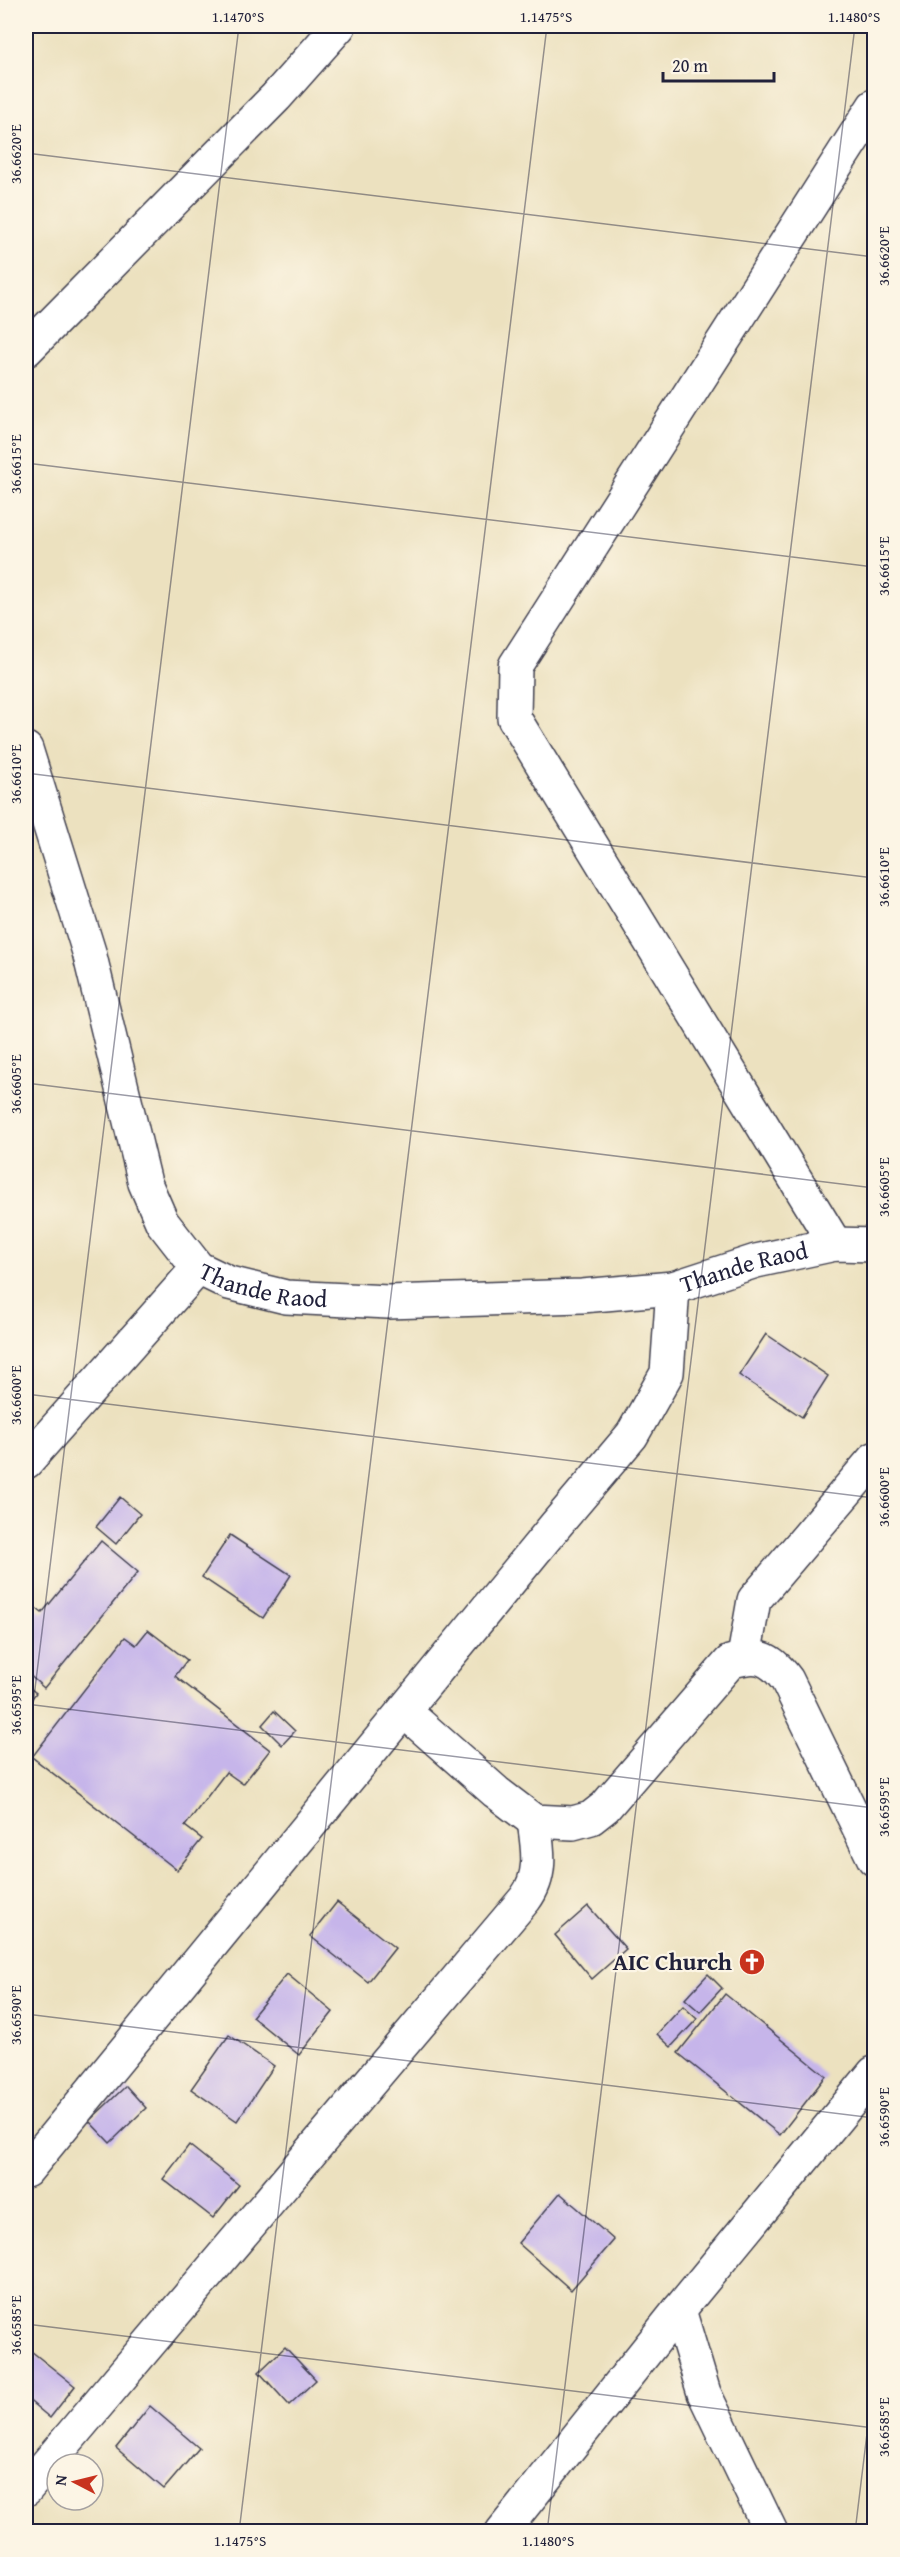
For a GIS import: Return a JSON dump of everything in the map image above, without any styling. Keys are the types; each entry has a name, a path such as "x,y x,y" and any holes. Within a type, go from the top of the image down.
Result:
{"street":[{"path":"26,350 276,97 339,26"},
{"path":"835,1244 514,718 513,694 515,666 874,106"},
{"name":"Thande Raod","path":"26,749 89,952 145,1183 162,1222 198,1268 229,1283 286,1297 388,1302 582,1296 674,1288 756,1261 835,1244 874,1245"},
{"path":"26,1461 198,1268"},
{"path":"26,2171 632,1435 667,1373 674,1288"},
{"path":"744,1658 754,1600 874,1459"},
{"path":"404,1711 496,1792 534,1821 573,1823 591,1818 605,1807 730,1662 744,1658 764,1659 776,1665 788,1680 874,1858"},
{"path":"26,2489 525,1899 536,1881 538,1867 534,1821"},
{"path":"502,2532 679,2310 874,2073"},
{"path":"679,2310 704,2392 771,2532"}],"building":[{"path":"766,1334 828,1376 802,1417 739,1375"},
{"path":"120,1497 140,1514 116,1544 96,1527"},
{"path":"230,1535 291,1575 263,1618 202,1577"},
{"path":"101,1541 138,1572 44,1688 26,1672 26,1612 32,1605 42,1613"},
{"path":"148,1630 187,1660 175,1676 270,1750 243,1784 226,1772 185,1826 202,1839 177,1870 32,1757 125,1637 136,1645"},
{"path":"26,1685 36,1693 26,1706"},
{"path":"274,1711 295,1731 282,1745 262,1725"},
{"path":"337,1902 395,1948 368,1982 310,1936"},
{"path":"588,1906 626,1949 592,1979 555,1935"},
{"path":"287,1974 333,2012 299,2055 252,2017"},
{"path":"708,1974 722,1988 700,2012 685,1999"},
{"path":"725,1994 826,2076 780,2135 678,2053"},
{"path":"683,2006 697,2019 671,2047 657,2034"},
{"path":"229,2035 274,2066 237,2121 191,2089"},
{"path":"126,2086 146,2108 110,2143 89,2121"},
{"path":"189,2145 239,2185 213,2218 163,2179"},
{"path":"560,2193 614,2240 571,2290 518,2243"},
{"path":"285,2347 316,2380 289,2405 259,2372"},
{"path":"31,2351 75,2386 50,2418 26,2398 26,2358"},
{"path":"150,2406 199,2448 164,2489 116,2448"}],"place":[{"name":"AIC Church","path":"752,1962"}]}
